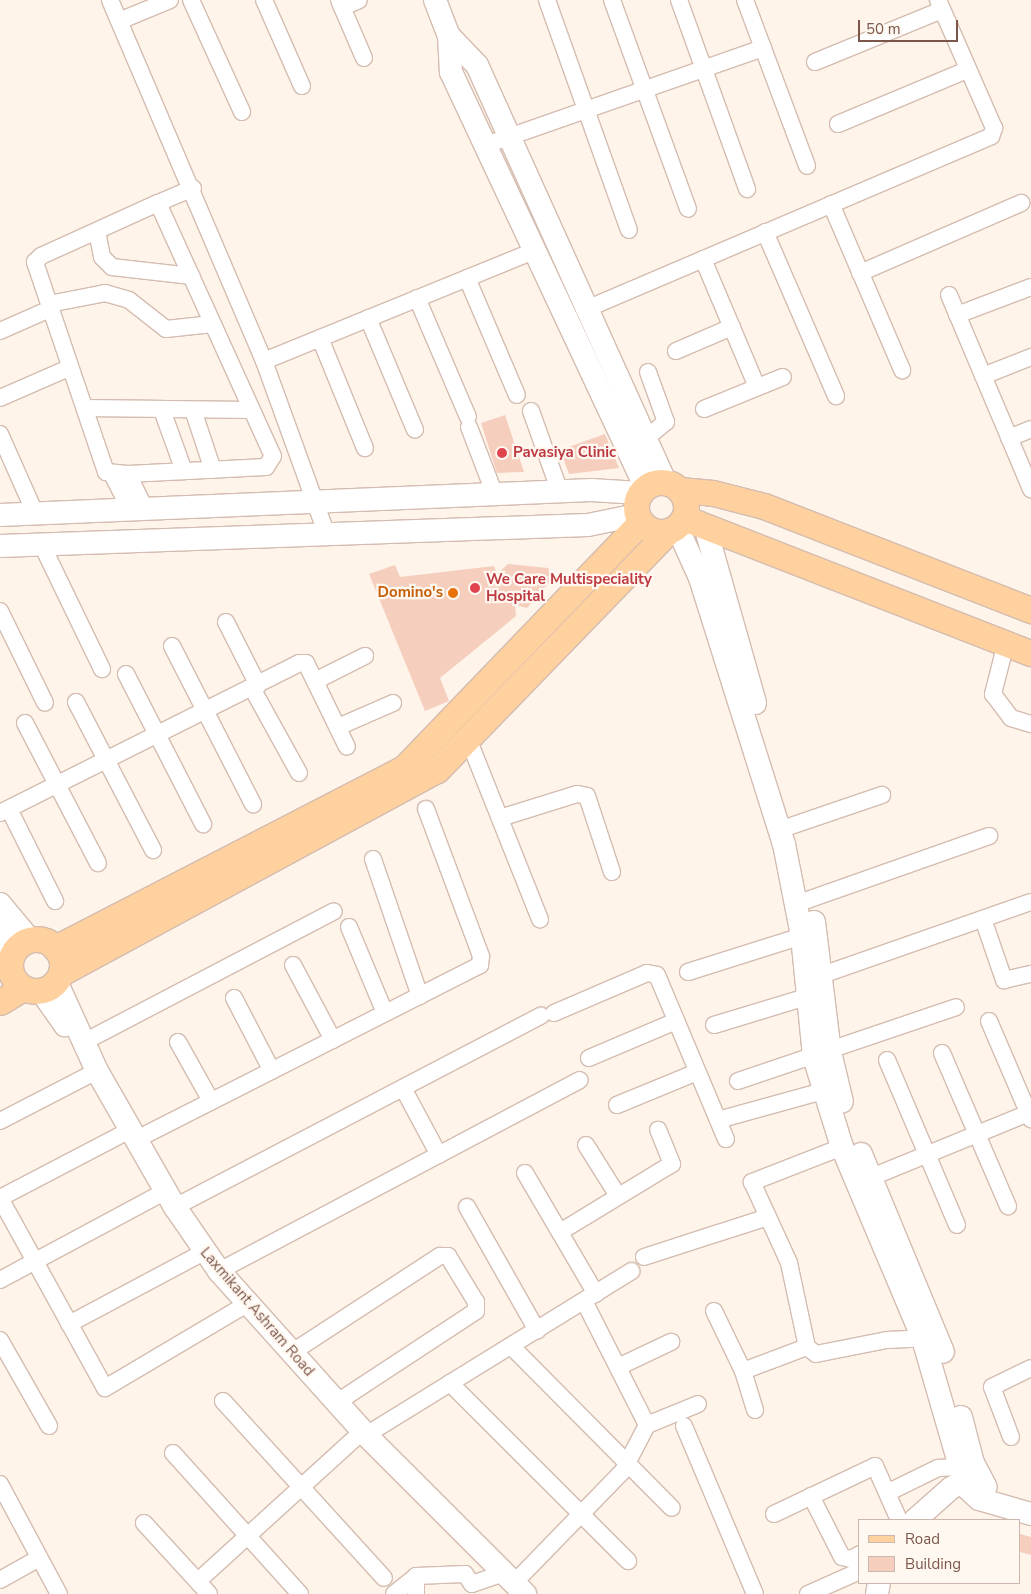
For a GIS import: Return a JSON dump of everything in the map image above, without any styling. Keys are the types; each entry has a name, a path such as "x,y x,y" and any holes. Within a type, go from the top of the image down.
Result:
{"main road":[{"path":"45,984 7,965 30,940 55,948 405,767 651,498 714,493 764,506 1031,610"},
{"path":"0,1002 45,984 230,879 416,784 469,741 684,526 686,503 651,498"},
{"path":"651,498 653,531 684,526 1031,653"},
{"path":"45,984 55,948"}],"street":[{"path":"110,0 193,188 264,361 318,502 327,534"},
{"path":"120,22 170,0"},
{"path":"191,0 242,112"},
{"path":"264,0 302,86"},
{"path":"359,0 340,4 364,58"},
{"path":"434,0 450,36 476,65 643,441 651,498"},
{"path":"547,0 630,230"},
{"path":"612,0 688,209"},
{"path":"679,0 747,189"},
{"path":"745,0 807,166"},
{"path":"584,310 991,136 994,128 940,5 815,62"},
{"path":"450,36 452,72 483,146 651,498"},
{"path":"483,146 763,48"},
{"path":"838,124 967,70"},
{"path":"158,203 273,456 272,464 213,470 120,474 103,468 85,408 46,308 37,258 158,203 193,188"},
{"path":"860,273 1021,203"},
{"path":"831,204 902,370"},
{"path":"97,231 102,257 112,268 191,276"},
{"path":"765,232 836,396"},
{"path":"264,361 533,251"},
{"path":"703,259 757,387"},
{"path":"468,278 517,395"},
{"path":"957,315 1031,287"},
{"path":"0,331 46,308 105,294 129,300 166,330 213,324"},
{"path":"949,295 1031,489"},
{"path":"417,298 469,422 495,494"},
{"path":"368,318 415,430"},
{"path":"676,350 732,327"},
{"path":"320,338 364,448"},
{"path":"983,376 1031,357"},
{"path":"0,398 64,370"},
{"path":"643,441 666,422 648,372"},
{"path":"704,409 783,376"},
{"path":"85,408 252,410"},
{"path":"162,410 184,471"},
{"path":"193,410 213,470"},
{"path":"531,410 560,492"},
{"path":"1009,438 1031,429"},
{"path":"0,434 35,513"},
{"path":"120,474 137,509"},
{"path":"0,515 560,492 651,498"},
{"path":"0,546 588,525 651,498"},
{"path":"684,526 786,827 822,975 823,1091 842,1147 864,1181"},
{"path":"42,545 102,669"},
{"path":"0,611 44,703"},
{"path":"226,622 255,687 299,773"},
{"path":"1006,643 993,694 1011,718 1031,724"},
{"path":"172,646 253,804"},
{"path":"315,681 365,656"},
{"path":"55,901 4,811 108,762 303,662 315,681 347,747"},
{"path":"126,674 202,824"},
{"path":"76,702 153,850"},
{"path":"338,727 393,704"},
{"path":"25,723 56,786 98,862"},
{"path":"469,741 540,919"},
{"path":"500,818 577,794 587,796 612,872"},
{"path":"786,827 882,795"},
{"path":"246,1304 108,1388 69,1324 0,1198 134,1134 211,1101 420,996 482,961 426,809"},
{"path":"803,902 989,836"},
{"path":"373,859 420,996"},
{"path":"803,902 802,936 806,997 822,1055 839,1094 864,1181 931,1338 966,1474 979,1499 1031,1514"},
{"path":"822,975 1031,902"},
{"path":"0,904 30,940"},
{"path":"0,911 7,965"},
{"path":"80,1040 334,911"},
{"path":"982,919 1004,980 1031,974"},
{"path":"348,926 386,1013"},
{"path":"688,972 802,936"},
{"path":"293,965 333,1040"},
{"path":"0,1280 403,1088 548,1014 652,972 676,1021 726,1140"},
{"name":"Laxmikant Ashram Road","path":"45,984 80,1040 171,1199 204,1252 246,1304 364,1433 515,1584"},
{"path":"714,1024 806,997"},
{"path":"234,998 272,1071"},
{"path":"738,1081 822,1055 956,1007"},
{"path":"588,1058 676,1021"},
{"path":"864,1181 977,1134 1030,1115 989,1021"},
{"path":"178,1042 211,1101"},
{"path":"942,1053 1008,1206"},
{"path":"887,1060 957,1225"},
{"path":"0,1121 97,1071"},
{"path":"617,1105 698,1072"},
{"path":"219,1271 580,1080"},
{"path":"403,1088 439,1155"},
{"path":"718,1120 823,1091"},
{"path":"560,1232 674,1162 658,1130"},
{"path":"586,1145 618,1196"},
{"path":"842,1147 752,1182 792,1269 807,1347 816,1354 887,1340 931,1338"},
{"path":"525,1173 560,1232 590,1297 618,1368 647,1426"},
{"path":"467,1207 537,1330"},
{"path":"644,1257 768,1216"},
{"path":"69,1324 204,1252"},
{"path":"291,1353 440,1256 448,1256 476,1302 476,1311 336,1403"},
{"path":"198,1581 301,1487 364,1433 450,1383 632,1271"},
{"path":"714,1311 743,1371 755,1410"},
{"path":"0,1340 49,1426"},
{"path":"618,1368 671,1342"},
{"path":"511,1346 672,1508"},
{"path":"743,1371 807,1347"},
{"path":"1010,1437 992,1387 1031,1368"},
{"path":"450,1383 628,1561"},
{"path":"222,1401 384,1578"},
{"path":"394,1594 416,1576 465,1574 472,1589 515,1584 582,1516 629,1464 647,1426 698,1404"},
{"path":"684,1426 755,1594"},
{"path":"173,1453 300,1594"},
{"path":"774,1514 875,1466 889,1492 899,1519"},
{"path":"889,1492 938,1468 966,1474 993,1490 1031,1501"},
{"path":"916,1519 966,1474"},
{"path":"3,1494 59,1594"},
{"path":"811,1496 842,1557 851,1559 858,1555"},
{"path":"144,1523 209,1594"},
{"path":"0,1580 39,1558"},
{"path":"808,1594 858,1572"},
{"path":"416,1576 416,1594"}],"building":[{"path":"505,415 524,472 497,473 494,464 481,423"},
{"path":"605,434 619,468 569,474 560,450"},
{"path":"508,564 548,568 552,579 527,608 515,605 516,616 440,678 449,701 425,711 369,574 395,565 400,577 494,566 497,574"},
{"path":"1021,1534 1031,1537 1031,1555 1021,1552"}],"place":[{"name":"Pavasiya Clinic","path":"502,453"},
{"name":"We Care Multispeciality Hospital","path":"475,588"},
{"name":"Domino's","path":"453,593"}]}
